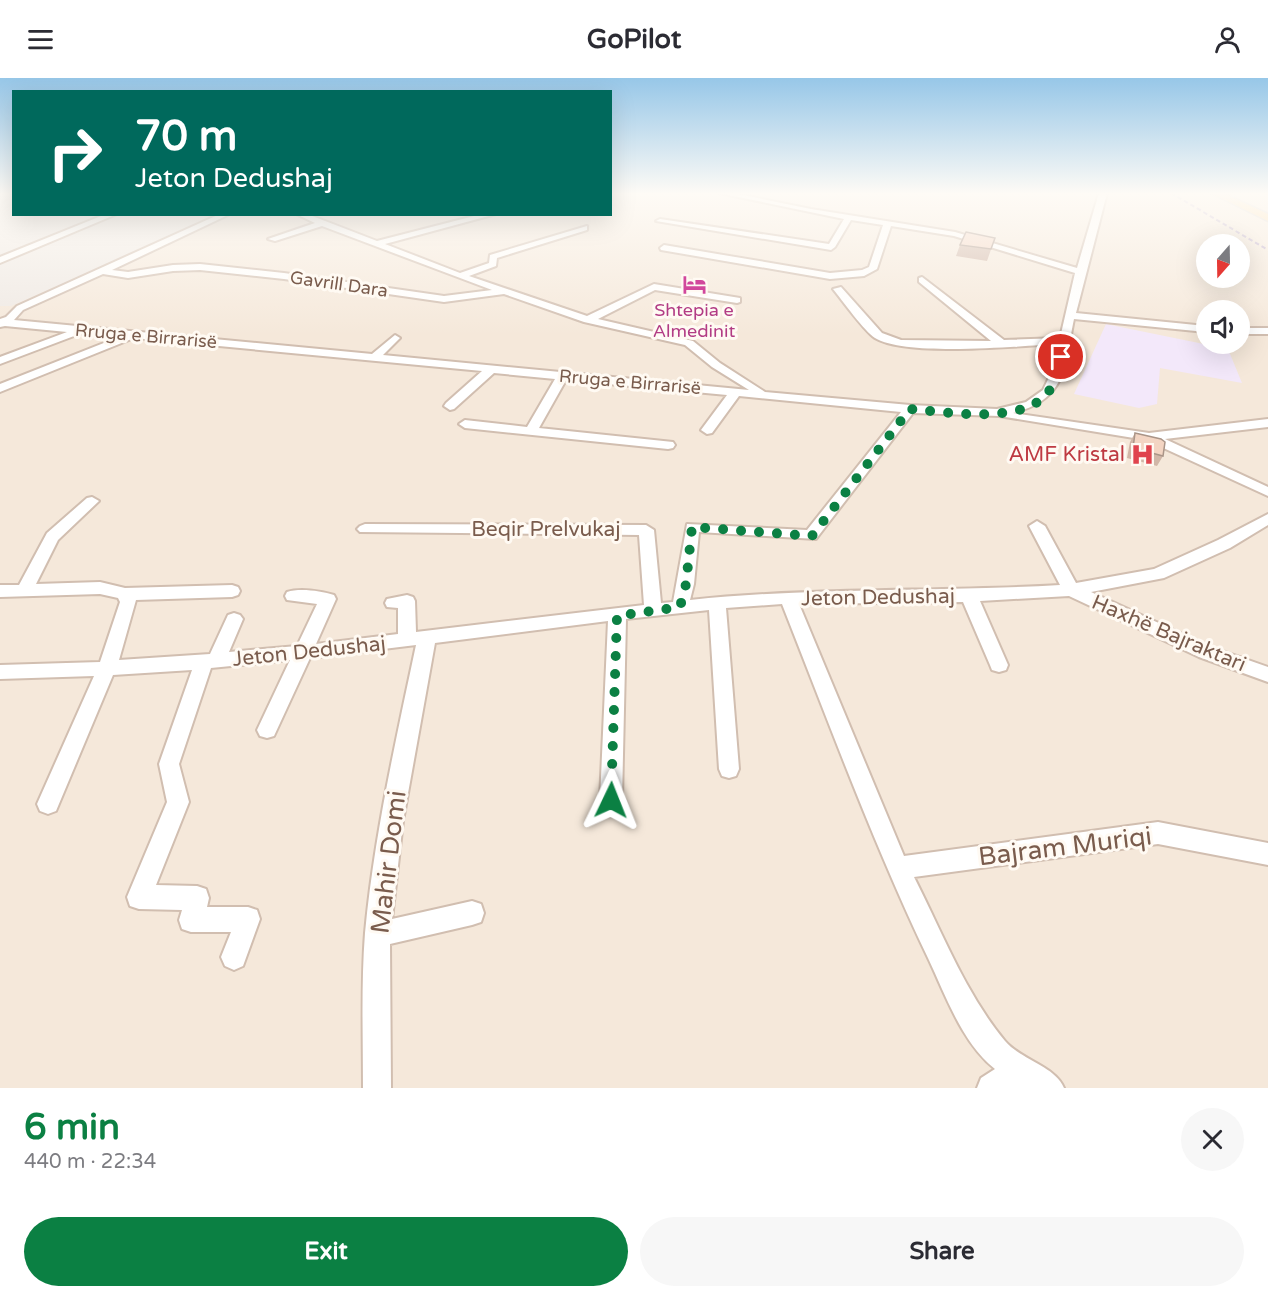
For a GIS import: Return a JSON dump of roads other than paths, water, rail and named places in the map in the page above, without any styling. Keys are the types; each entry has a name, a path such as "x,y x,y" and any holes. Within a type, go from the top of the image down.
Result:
{"street":[{"path":"0,260 49,240"},
{"path":"1,320 20,308 170,240"},
{"name":"Gavrill Dara","path":"364,240 504,292 588,320 689,343 716,365 765,394"},
{"path":"375,244 390,240"},
{"path":"460,276 493,264 494,257 546,240"},
{"path":"786,240 831,247 835,240"},
{"path":"664,248 830,276 864,273 873,269 882,240"},
{"path":"982,240 1080,272"},
{"name":"Rruga e Birrarisë","path":"1,320 82,330 910,409 997,413 1030,405 1048,392 1057,373 1090,240"},
{"name":"Gavrill Dara","path":"102,271 128,275 173,268 200,267 284,276 444,299 504,292"},
{"path":"922,280 1002,344"},
{"path":"588,320 654,287 737,300"},
{"path":"838,289 878,335 886,339 919,344 1065,341"},
{"path":"1071,316 1196,328"},
{"path":"0,361 82,330"},
{"path":"1250,331 1268,331"},
{"path":"0,388 133,334"},
{"path":"374,358 395,338"},
{"path":"450,406 490,369"},
{"path":"531,431 563,375"},
{"path":"707,430 736,392"},
{"path":"680,607 686,584 692,527 812,536 910,409"},
{"path":"997,413 1149,437 1177,447 1268,492"},
{"path":"1149,437 1268,423"},
{"path":"465,424 668,445"},
{"path":"26,588 52,537 92,501"},
{"name":"Jeton Dedushaj","path":"0,672 210,661 717,603 788,598 969,596 1071,590 1158,574 1224,544 1268,519"},
{"path":"1037,526 1071,590"},
{"name":"Beqir Prelvukaj","path":"365,529 646,530 653,610"},
{"path":"0,591 26,588 100,588 125,594 232,591"},
{"name":"Haxhë Bajraktari","path":"1071,590 1194,648 1268,675"},
{"path":"48,804 107,668 128,602 125,594"},
{"path":"267,730 328,599 293,596"},
{"name":"Jeton Dedushaj","path":"969,596 999,666"},
{"name":"Jeton Dedushaj","path":"788,598 897,868"},
{"name":"Mahir Domi","path":"376,1088 378,934 387,852 403,755 417,639 407,601 393,603"},
{"path":"717,603 729,769"},
{"path":"611,800 617,616"},
{"path":"234,619 210,661 169,764 178,802 139,897 197,898 191,920 248,919 234,957"},
{"name":"Bajram Muriqi","path":"897,868 1158,833 1268,854"},
{"path":"897,868 970,1017 997,1053 1020,1071 1050,1088"},
{"path":"378,934 472,913"},
{"path":"991,1088 1020,1071"}],"railway":[{"path":"1251,240 1268,250"}],"place":[{"name":"Shtepia e Almedinit","path":"694,284"},
{"name":"AMF Kristal","path":"1143,454"}]}
